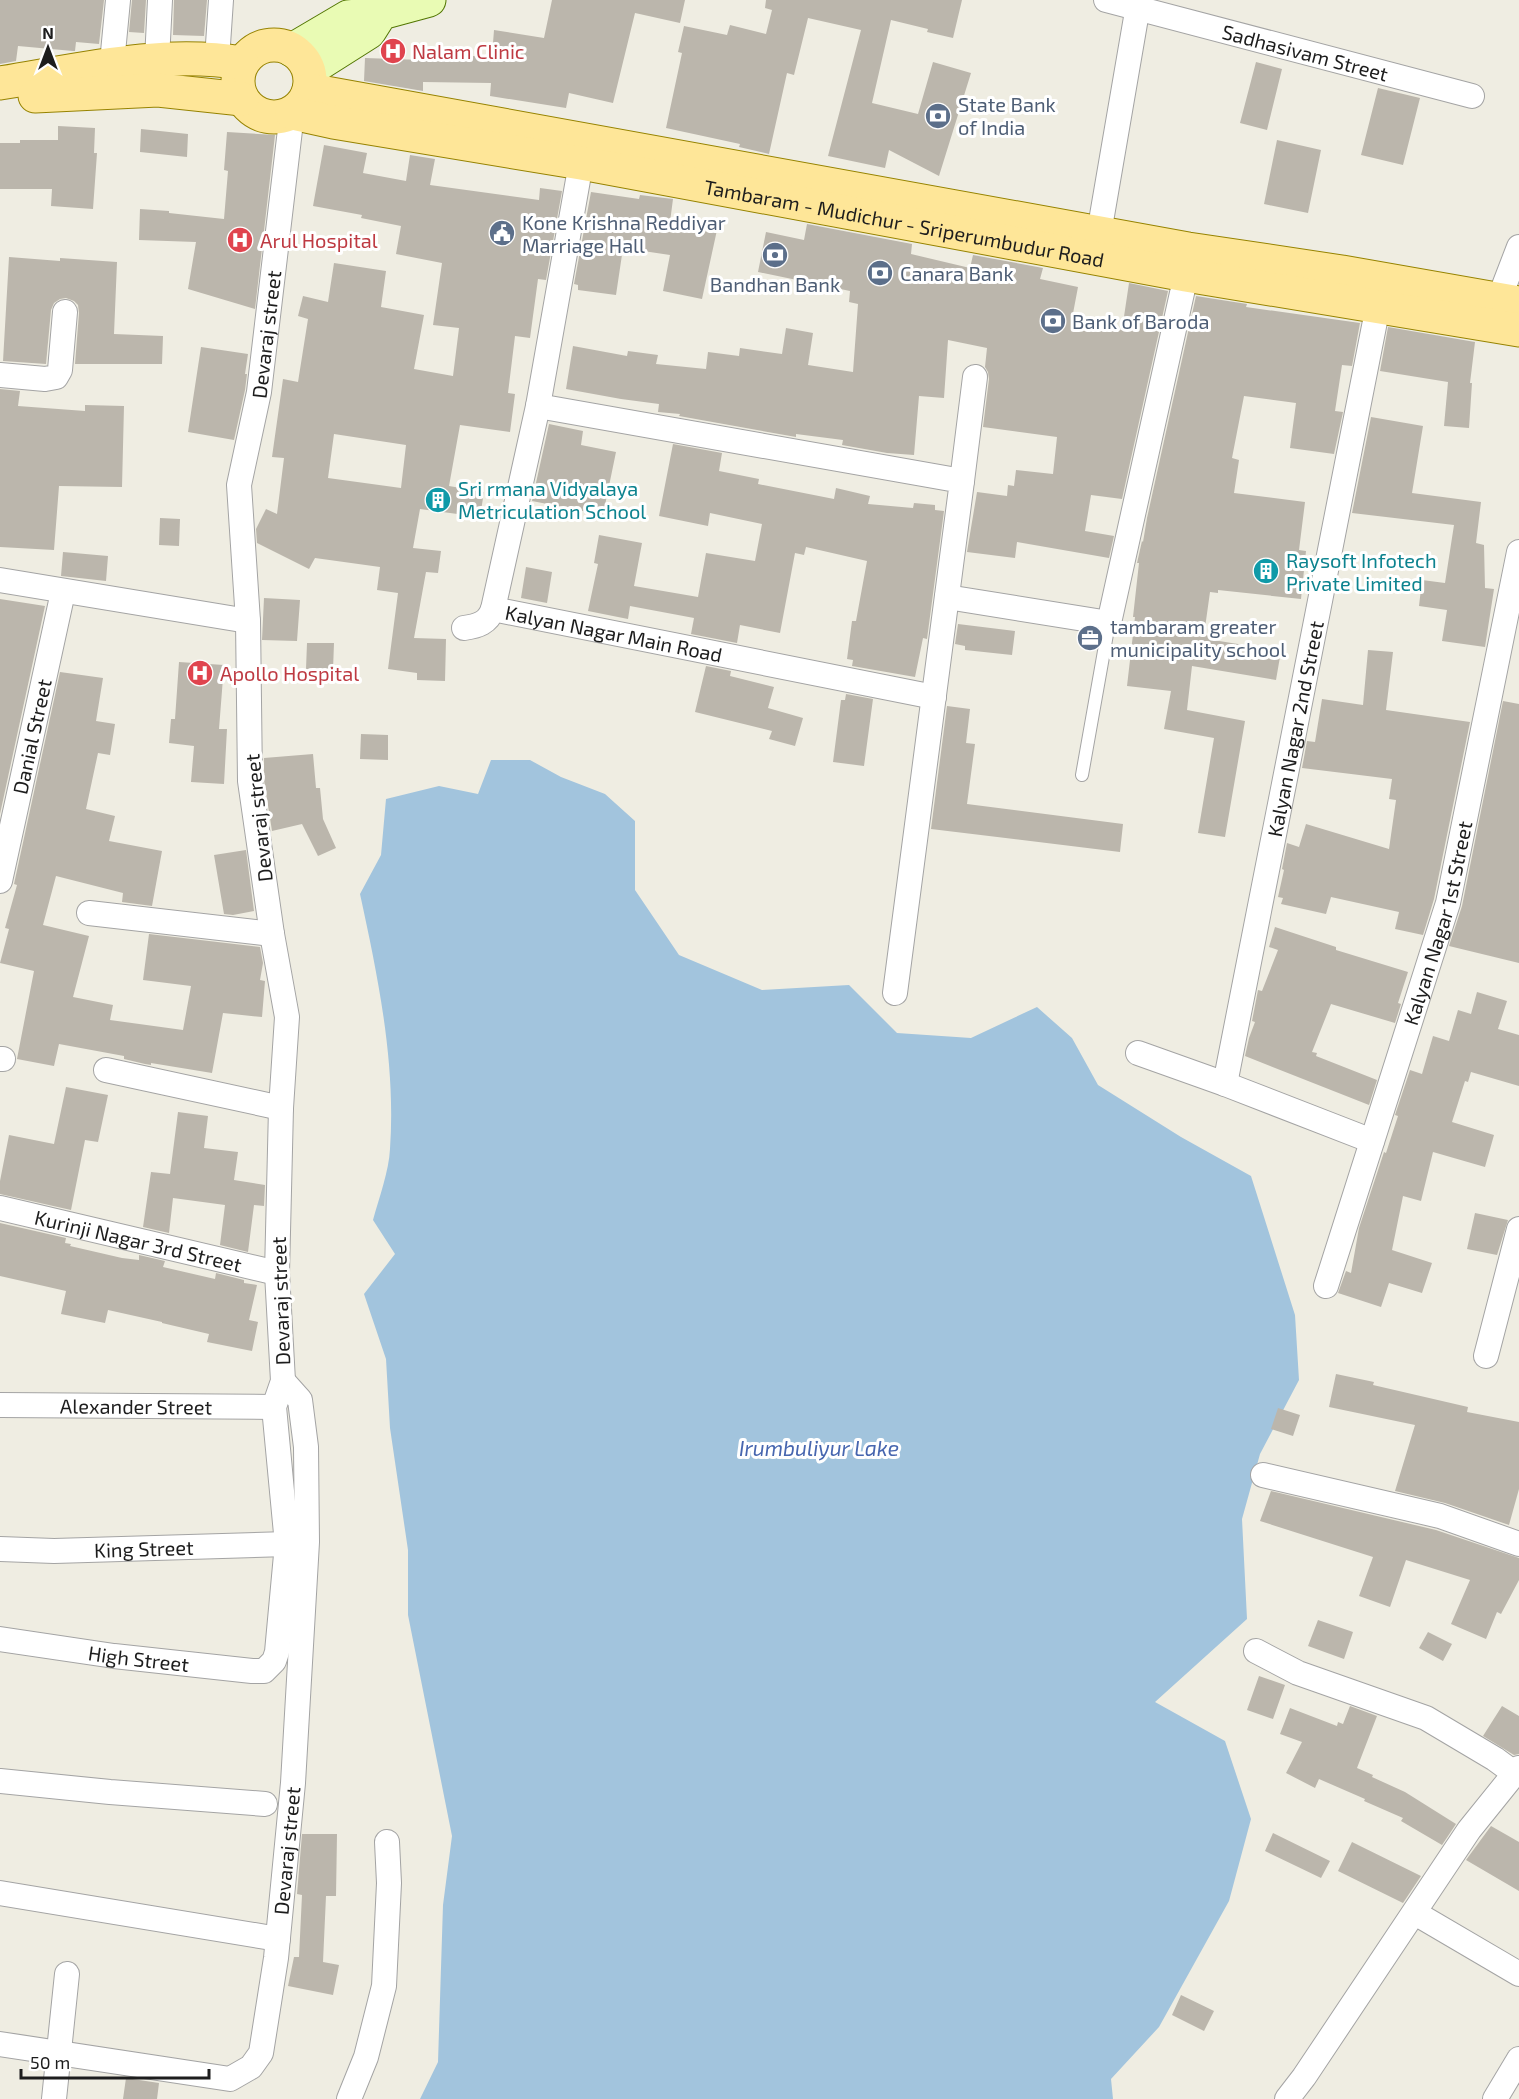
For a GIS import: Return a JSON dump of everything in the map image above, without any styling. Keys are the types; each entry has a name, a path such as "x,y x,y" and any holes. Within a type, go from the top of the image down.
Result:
{"main road":[{"path":"229,61 242,99 249,108 270,117 281,116 300,81 348,17 381,14 429,0"},
{"path":"0,83 112,63 157,60 229,61 249,55 267,45 277,45 300,81"},
{"name":"Tambaram - Mudichur - Sriperumbudur Road","path":"300,81 1188,249 1342,272 1509,301"},
{"name":"Tambaram - Mudichur - Sriperumbudur Road","path":"300,81 333,122 580,163 1186,275 1519,330"},
{"path":"0,99 158,90 242,99"}],"street":[{"path":"112,63 118,0"},
{"path":"157,60 160,0"},
{"path":"221,0 229,61"},
{"name":"Sadhasivam Street","path":"1106,0 1139,4 1472,96"},
{"path":"1099,232 1139,4"},
{"name":"Devaraj street","path":"274,1661 277,1652 287,1544 274,1407 283,1381 277,1273 280,1108 287,1017 272,933 250,781 248,621 239,485 259,392 300,81"},
{"name":"Kalyan Nagar Main Road","path":"580,163 538,406 493,609 933,697"},
{"path":"1509,301 1519,247"},
{"path":"947,597 1109,623 1186,275"},
{"name":"Kalyan Nagar 2nd Street","path":"1225,1084 1378,306"},
{"path":"0,375 45,379 56,377 60,369 65,312"},
{"path":"895,993 975,377"},
{"path":"538,406 962,481"},
{"name":"Kalyan Nagar 1st Street","path":"1326,1286 1448,903 1519,552"},
{"path":"0,580 248,621"},
{"name":"Danial Street","path":"1,872 63,592"},
{"path":"464,628 484,623 491,616 493,609"},
{"path":"89,913 272,933"},
{"path":"1138,1053 1372,1141"},
{"path":"106,1070 280,1108"},
{"name":"Kurinji Nagar 3rd Street","path":"0,1208 277,1273"},
{"path":"1485,1356 1519,1229"},
{"name":"Devaraj street","path":"0,2044 231,2079 251,2067 261,2053 278,1939 293,1783 307,1542 306,1447 300,1400 283,1381"},
{"name":"Alexander Street","path":"0,1405 274,1407"},
{"path":"1263,1475 1440,1516 1519,1544"},
{"name":"King Street","path":"0,1549 54,1551 287,1544"},
{"name":"High Street","path":"0,1639 114,1656 252,1671 264,1671 274,1661"},
{"path":"1256,1651 1298,1673 1426,1718 1517,1771 1469,1830 1287,2099"},
{"path":"0,1781 265,1804"},
{"path":"349,2099 366,2056 384,1986 389,1883 387,1842"},
{"path":"0,1893 278,1939"},
{"path":"1415,1912 1519,1974"},
{"path":"54,2099 67,1974"},
{"path":"1495,2099 1519,2059"}],"lane":[{"path":"1082,775 1109,623"}],"water":[{"name":"Irumbuliyur Lake","path":"491,760 530,760 561,777 605,794 635,821 635,890 679,955 762,990 849,985 897,1033 971,1038 1037,1007 1072,1038 1098,1085 1181,1137 1251,1176 1295,1315 1299,1380 1260,1454 1242,1519 1247,1619 1155,1702 1225,1741 1251,1819 1229,1901 1159,2027 1111,2079 1113,2099 420,2099 438,2062 443,1905 452,1836 408,1615 408,1550 390,1428 386,1359 364,1294 395,1254 373,1220 389,1157 390,1085 379,988 360,894 381,855 386,799 439,786 478,794"}],"building":[{"path":"0,0 104,0 99,44 76,42 75,51 18,46 16,61 0,64"},
{"path":"132,0 146,0 144,33 129,32"},
{"path":"174,0 207,0 204,36 173,35"},
{"path":"552,0 685,0 680,23 635,13 613,103 569,93 566,108 490,96 491,83 423,82 423,91 364,81 365,58 450,61 450,56 492,56 494,30 544,38"},
{"path":"766,0 962,0 953,38 891,20 872,103 918,114 933,62 971,73 939,176 889,150 885,168 828,156 861,30 808,18 794,75 787,73 769,154 739,147 740,144 666,128 682,53 678,52 684,26 727,35 730,25 766,34 772,10 765,8"},
{"path":"1256,62 1282,69 1267,130 1240,123"},
{"path":"1378,88 1420,98 1403,165 1361,155"},
{"path":"58,126 95,128 94,153 97,153 93,209 51,206 52,189 0,189 0,143 20,143 20,140 58,140"},
{"path":"141,129 188,134 187,157 140,152"},
{"path":"227,132 275,135 255,309 188,289 196,242 139,240 140,209 224,219 228,171 224,170"},
{"path":"1277,140 1321,150 1308,213 1264,204"},
{"path":"324,145 367,153 363,173 406,181 410,155 435,159 430,185 539,200 540,188 562,191 546,280 538,279 530,338 515,336 508,393 515,394 510,432 460,425 449,486 484,492 480,517 420,509 413,548 441,551 438,573 426,572 414,638 446,639 445,681 417,680 417,673 388,669 398,593 377,590 380,567 315,558 309,569 257,543 256,529 266,509 277,514 284,458 272,457 283,379 298,382 308,319 298,316 303,296 328,302 334,263 386,271 381,307 424,315 414,369 453,376 459,328 433,325 442,263 396,254 401,226 361,218 362,215 313,206","holes":["334,434 406,445 401,488 328,478"]},
{"path":"591,192 639,199 640,195 673,199 670,222 717,230 702,299 663,291 670,255 623,248 616,295 578,290 578,285 574,284"},
{"path":"807,224 912,244 911,254 970,268 973,255 1043,268 1040,279 1078,287 1071,324 1122,330 1129,283 1168,291 1122,499 1091,495 1085,531 1114,536 1109,558 1017,542 1015,558 967,552 977,492 1007,496 1008,485 1014,486 1016,470 1053,474 1057,437 983,427 989,379 985,367 987,348 948,340 944,398 919,396 914,455 842,445 843,440 796,434 796,437 679,416 680,414 658,412 659,404 566,389 573,346 627,356 628,351 658,355 656,364 706,369 708,352 739,356 740,348 782,354 786,328 813,333 808,365 853,372 858,304 849,302 850,291 758,272 766,232 804,240"},
{"path":"9,257 117,262 114,334 163,336 162,364 75,364 78,305 66,298 54,303 51,310 46,364 3,361"},
{"path":"1196,296 1247,304 1246,307 1360,323 1352,366 1342,365 1335,411 1343,412 1334,454 1290,448 1296,403 1244,396 1232,458 1239,460 1234,493 1305,502 1299,550 1306,551 1301,599 1218,590 1218,593 1210,592 1204,635 1213,636 1213,640 1281,651 1276,680 1192,666 1187,710 1245,721 1225,837 1198,833 1214,738 1164,729 1171,691 1127,686 1135,617 1133,617 1139,563 1137,563"},
{"path":"1388,327 1475,342 1470,383 1472,383 1469,428 1444,426 1448,382 1380,371"},
{"path":"201,347 248,354 245,390 234,440 188,432"},
{"path":"0,389 20,391 18,406 85,411 85,405 124,406 122,487 59,486 54,550 0,547"},
{"path":"1371,417 1423,426 1412,493 1481,502 1476,543 1484,545 1485,588 1494,589 1485,647 1442,641 1447,610 1419,606 1422,580 1445,583 1454,525 1352,513"},
{"path":"549,424 583,431 581,445 616,452 603,515 532,501"},
{"path":"673,444 722,453 719,471 759,479 758,484 834,499 836,488 870,496 868,504 913,508 914,503 935,505 935,510 944,511 927,639 923,638 915,677 852,666 853,660 847,659 852,621 856,621 867,561 806,547 804,555 795,553 780,633 740,625 737,643 691,634 694,618 630,606 628,619 588,611 598,564 594,563 599,535 642,543 634,586 698,597 706,553 755,561 762,524 710,513 708,526 659,516"},
{"path":"160,518 180,519 179,546 159,545"},
{"path":"63,552 108,556 106,581 61,576"},
{"path":"526,567 552,572 547,603 521,598"},
{"path":"264,598 300,600 297,641 262,640"},
{"path":"0,599 45,606 0,814"},
{"path":"958,624 1015,631 1012,655 965,650 965,646 955,644"},
{"path":"307,643 334,643 333,670 306,669"},
{"path":"1368,650 1393,652 1386,710 1470,722 1434,899 1423,935 1395,929 1399,912 1331,897 1326,914 1281,904 1283,898 1278,897 1287,843 1299,847 1306,824 1389,849 1396,800 1389,799 1392,779 1302,768 1307,741 1315,742 1322,699 1363,705"},
{"path":"179,662 224,665 219,729 227,729 224,784 191,782 194,746 169,743 171,719 175,719"},
{"path":"706,666 731,671 730,676 774,687 768,708 803,718 795,746 769,739 772,731 695,712"},
{"path":"60,672 103,678 96,721 115,724 110,755 98,753 86,809 115,816 109,841 162,851 152,906 122,902 123,893 56,876 43,925 89,936 73,997 113,1005 110,1020 183,1030 191,986 143,980 149,934 260,947 263,963 260,980 265,981 262,1017 223,1013 212,1073 145,1064 124,1059 124,1056 59,1044 54,1066 17,1059 34,971 0,963 9,929 5,928 17,885 14,884"},
{"path":"846,694 873,699 864,766 833,762 841,700 845,700"},
{"path":"1503,701 1519,704 1519,963 1449,946 1462,906"},
{"path":"947,706 970,709 966,743 975,744 967,804 1123,824 1120,852 931,829"},
{"path":"361,734 388,735 388,760 360,759"},
{"path":"313,754 316,788 320,788 323,819 336,848 318,856 302,824 272,831 264,780 264,758"},
{"path":"246,850 254,911 233,915 224,914 214,855"},
{"path":"1275,927 1336,947 1336,950 1408,972 1398,1003 1401,1004 1395,1023 1331,1004 1312,1052 1317,1053 1316,1056 1377,1080 1369,1105 1245,1056 1255,1022 1252,1021 1258,990 1262,991 1278,950 1269,947"},
{"path":"1477,992 1507,1001 1498,1029 1519,1035 1519,1086 1471,1072 1468,1082 1465,1081 1452,1122 1494,1135 1485,1167 1433,1152 1421,1201 1403,1196 1392,1250 1432,1263 1422,1293 1389,1283 1381,1307 1338,1293 1346,1271 1351,1273 1359,1228 1398,1116 1395,1115 1410,1070 1422,1074 1433,1036 1449,1041 1458,1010 1471,1014"},
{"path":"66,1087 108,1095 98,1142 85,1140 71,1210 0,1194 0,1181 9,1135 54,1144"},
{"path":"178,1112 208,1116 204,1148 238,1152 234,1180 265,1185 264,1206 254,1205 248,1252 220,1245 225,1205 173,1198 169,1233 143,1227 151,1172 170,1174"},
{"path":"1475,1213 1508,1220 1497,1255 1467,1249"},
{"path":"0,1223 66,1238 65,1243 71,1244 70,1246 122,1258 139,1260 139,1255 165,1261 163,1267 215,1279 216,1273 257,1285 249,1320 258,1322 252,1351 207,1342 209,1334 108,1310 105,1323 61,1314 66,1291 0,1276"},
{"path":"1336,1374 1468,1407 1467,1412 1519,1422 1519,1489 1509,1525 1445,1503 1395,1491 1415,1425 1329,1407"},
{"path":"1278,1408 1300,1415 1293,1436 1271,1429"},
{"path":"1271,1491 1436,1530 1519,1558 1519,1580 1501,1614 1497,1612 1486,1639 1451,1624 1470,1580 1406,1560 1390,1607 1359,1596 1373,1557 1260,1521"},
{"path":"1318,1620 1353,1632 1344,1659 1308,1646"},
{"path":"1428,1632 1452,1644 1443,1661 1419,1648"},
{"path":"1259,1676 1285,1685 1273,1719 1247,1710"},
{"path":"1350,1706 1377,1716 1357,1768 1405,1792 1456,1824 1442,1845 1401,1821 1403,1818 1364,1801 1365,1799 1319,1779 1315,1788 1286,1773 1302,1742 1280,1734 1290,1708 1337,1726 1338,1722 1343,1724"},
{"path":"1502,1706 1519,1716 1519,1754 1514,1755 1483,1736"},
{"path":"1491,1826 1519,1842 1519,1891 1466,1860"},
{"path":"1273,1833 1330,1861 1321,1878 1265,1851"},
{"path":"302,1834 337,1834 336,1896 326,1896 323,1962 339,1965 333,1995 288,1986 294,1957 299,1957 302,1895 297,1894"},
{"path":"1352,1842 1421,1876 1403,1903 1338,1871"},
{"path":"1181,1995 1214,2011 1204,2031 1172,2015"},
{"path":"126,2078 159,2083 157,2099 123,2099"}],"place":[{"name":"Nalam Clinic","path":"393,51"},
{"name":"State Bank of India","path":"938,116"},
{"name":"Kone Krishna Reddiyar Marriage Hall","path":"502,233"},
{"name":"Arul Hospital","path":"240,240"},
{"name":"Bandhan Bank","path":"775,255"},
{"name":"Canara Bank","path":"880,273"},
{"name":"Bank of Baroda","path":"1053,321"},
{"name":"Sri rmana Vidyalaya Metriculation School","path":"438,500"},
{"name":"Raysoft Infotech Private Limited","path":"1266,571"},
{"name":"tambaram greater municipality school","path":"1090,638"},
{"name":"Apollo Hospital","path":"200,673"}]}
